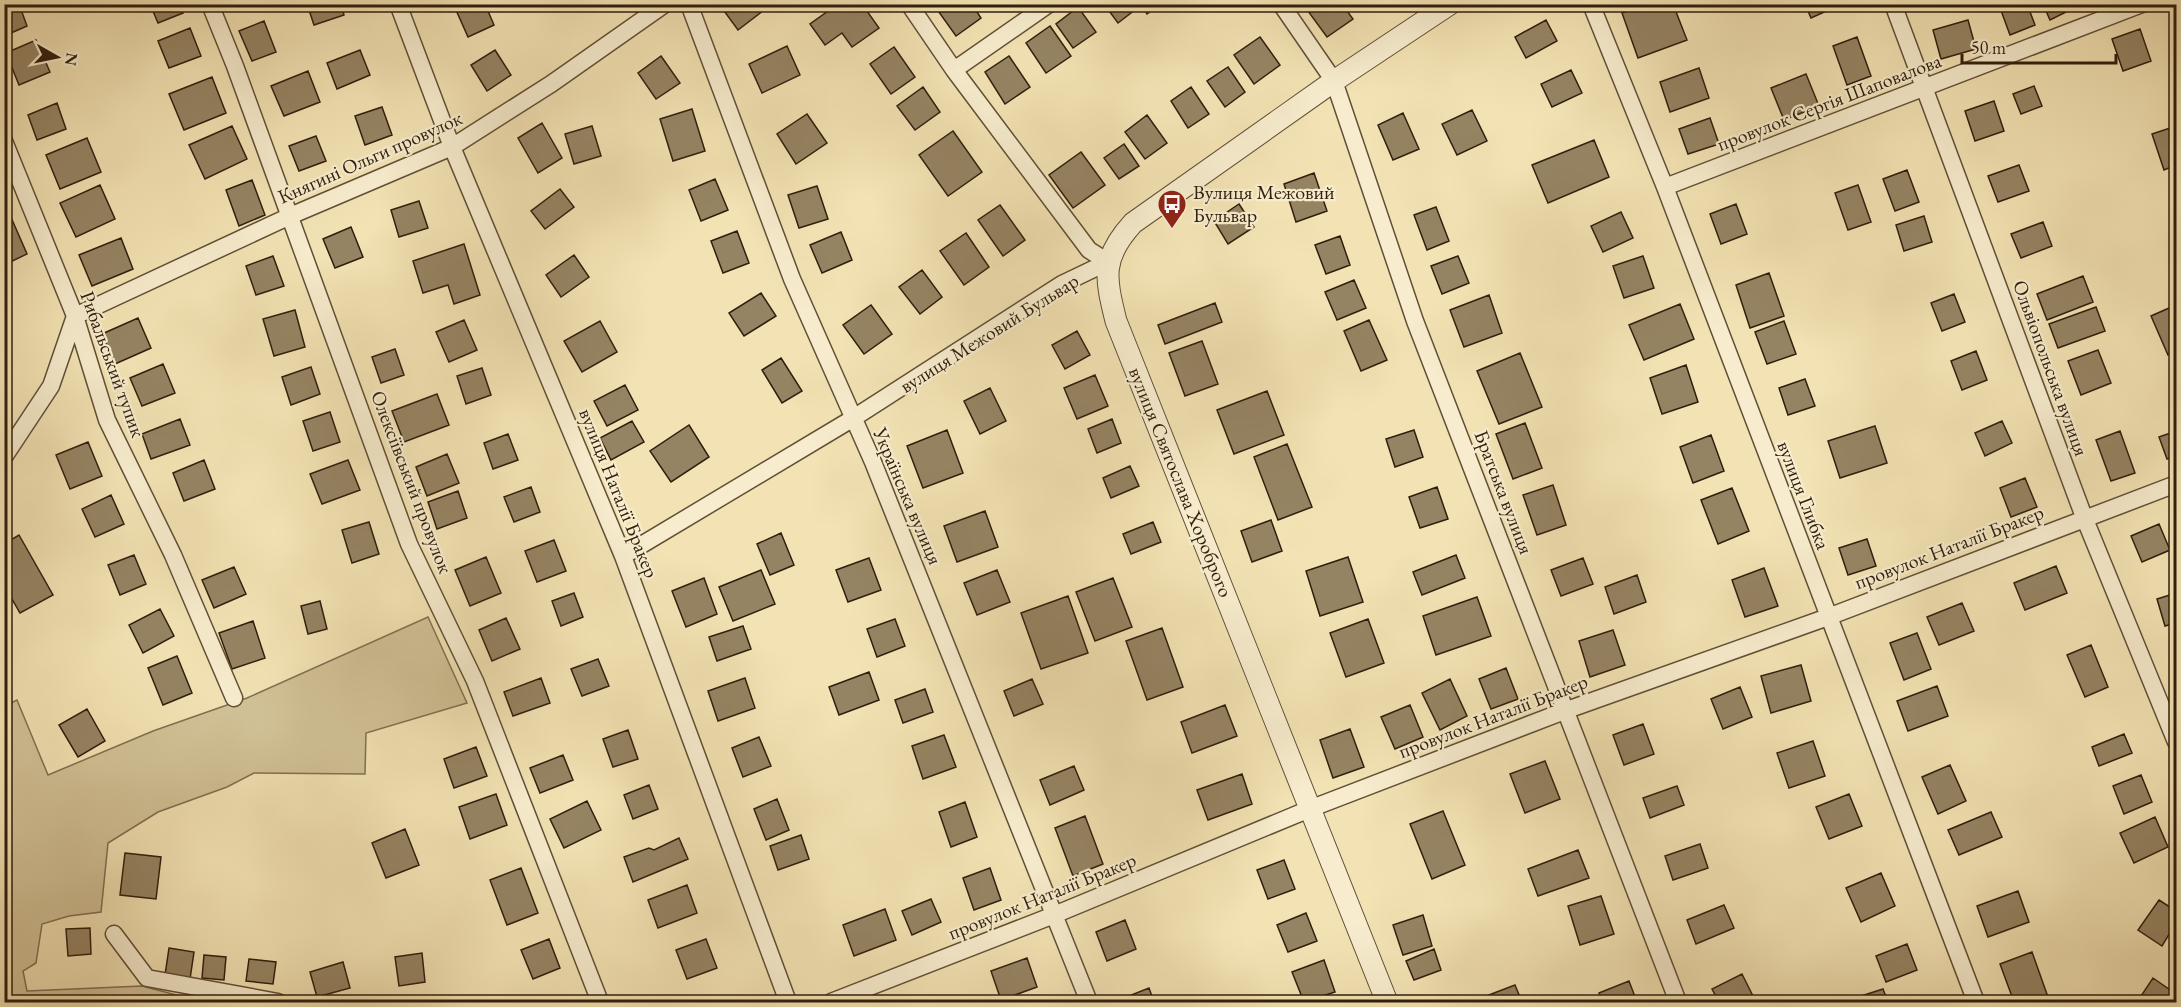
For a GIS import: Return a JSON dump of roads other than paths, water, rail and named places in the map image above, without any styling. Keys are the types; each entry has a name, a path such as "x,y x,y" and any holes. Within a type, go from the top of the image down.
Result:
{"street":[{"name":"Олексіївський провулок","path":"210,4 409,544 475,681 600,1002"},
{"name":"вулиця Наталії Бракер","path":"398,4 452,147 623,556 788,1002"},
{"name":"Княгині Ольги провулок","path":"75,316 290,216 452,147 551,84 665,4"},
{"name":"Українська вулиця","path":"689,4 792,279 852,419 878,473 1089,1002"},
{"path":"909,4 954,70 1089,250 1108,262 1116,242 1133,223 1334,81 1450,4"},
{"path":"954,70 1049,4"},
{"name":"Братська вулиця","path":"1281,4 1334,81 1415,321 1678,1002"},
{"name":"вулиця Глибка","path":"1591,4 1665,187 1976,1002"},
{"name":"Ольвіопольська вулиця","path":"1893,4 2084,517 2176,742"},
{"name":"провулок Сергія Шаповалова","path":"1665,187 2142,4"},
{"name":"Рибальський тупик","path":"4,141 75,316 107,420 173,555 234,698"},
{"name":"вулиця Межовий Бульвар","path":"623,556 852,419 1062,284 1108,262"},
{"name":"вулиця Святослава Хороброго","path":"1108,262 1108,290 1116,321 1387,1002"},
{"path":"4,457 51,386 75,316"},
{"name":"провулок Наталії Бракер","path":"831,1002 1054,915 1311,808 1567,710 1828,617 2084,517 2176,484"},
{"path":"114,934 147,978 278,1002"}],"place":[{"name":"Вулиця Межовий Бульвар","path":"1172,230"}]}
